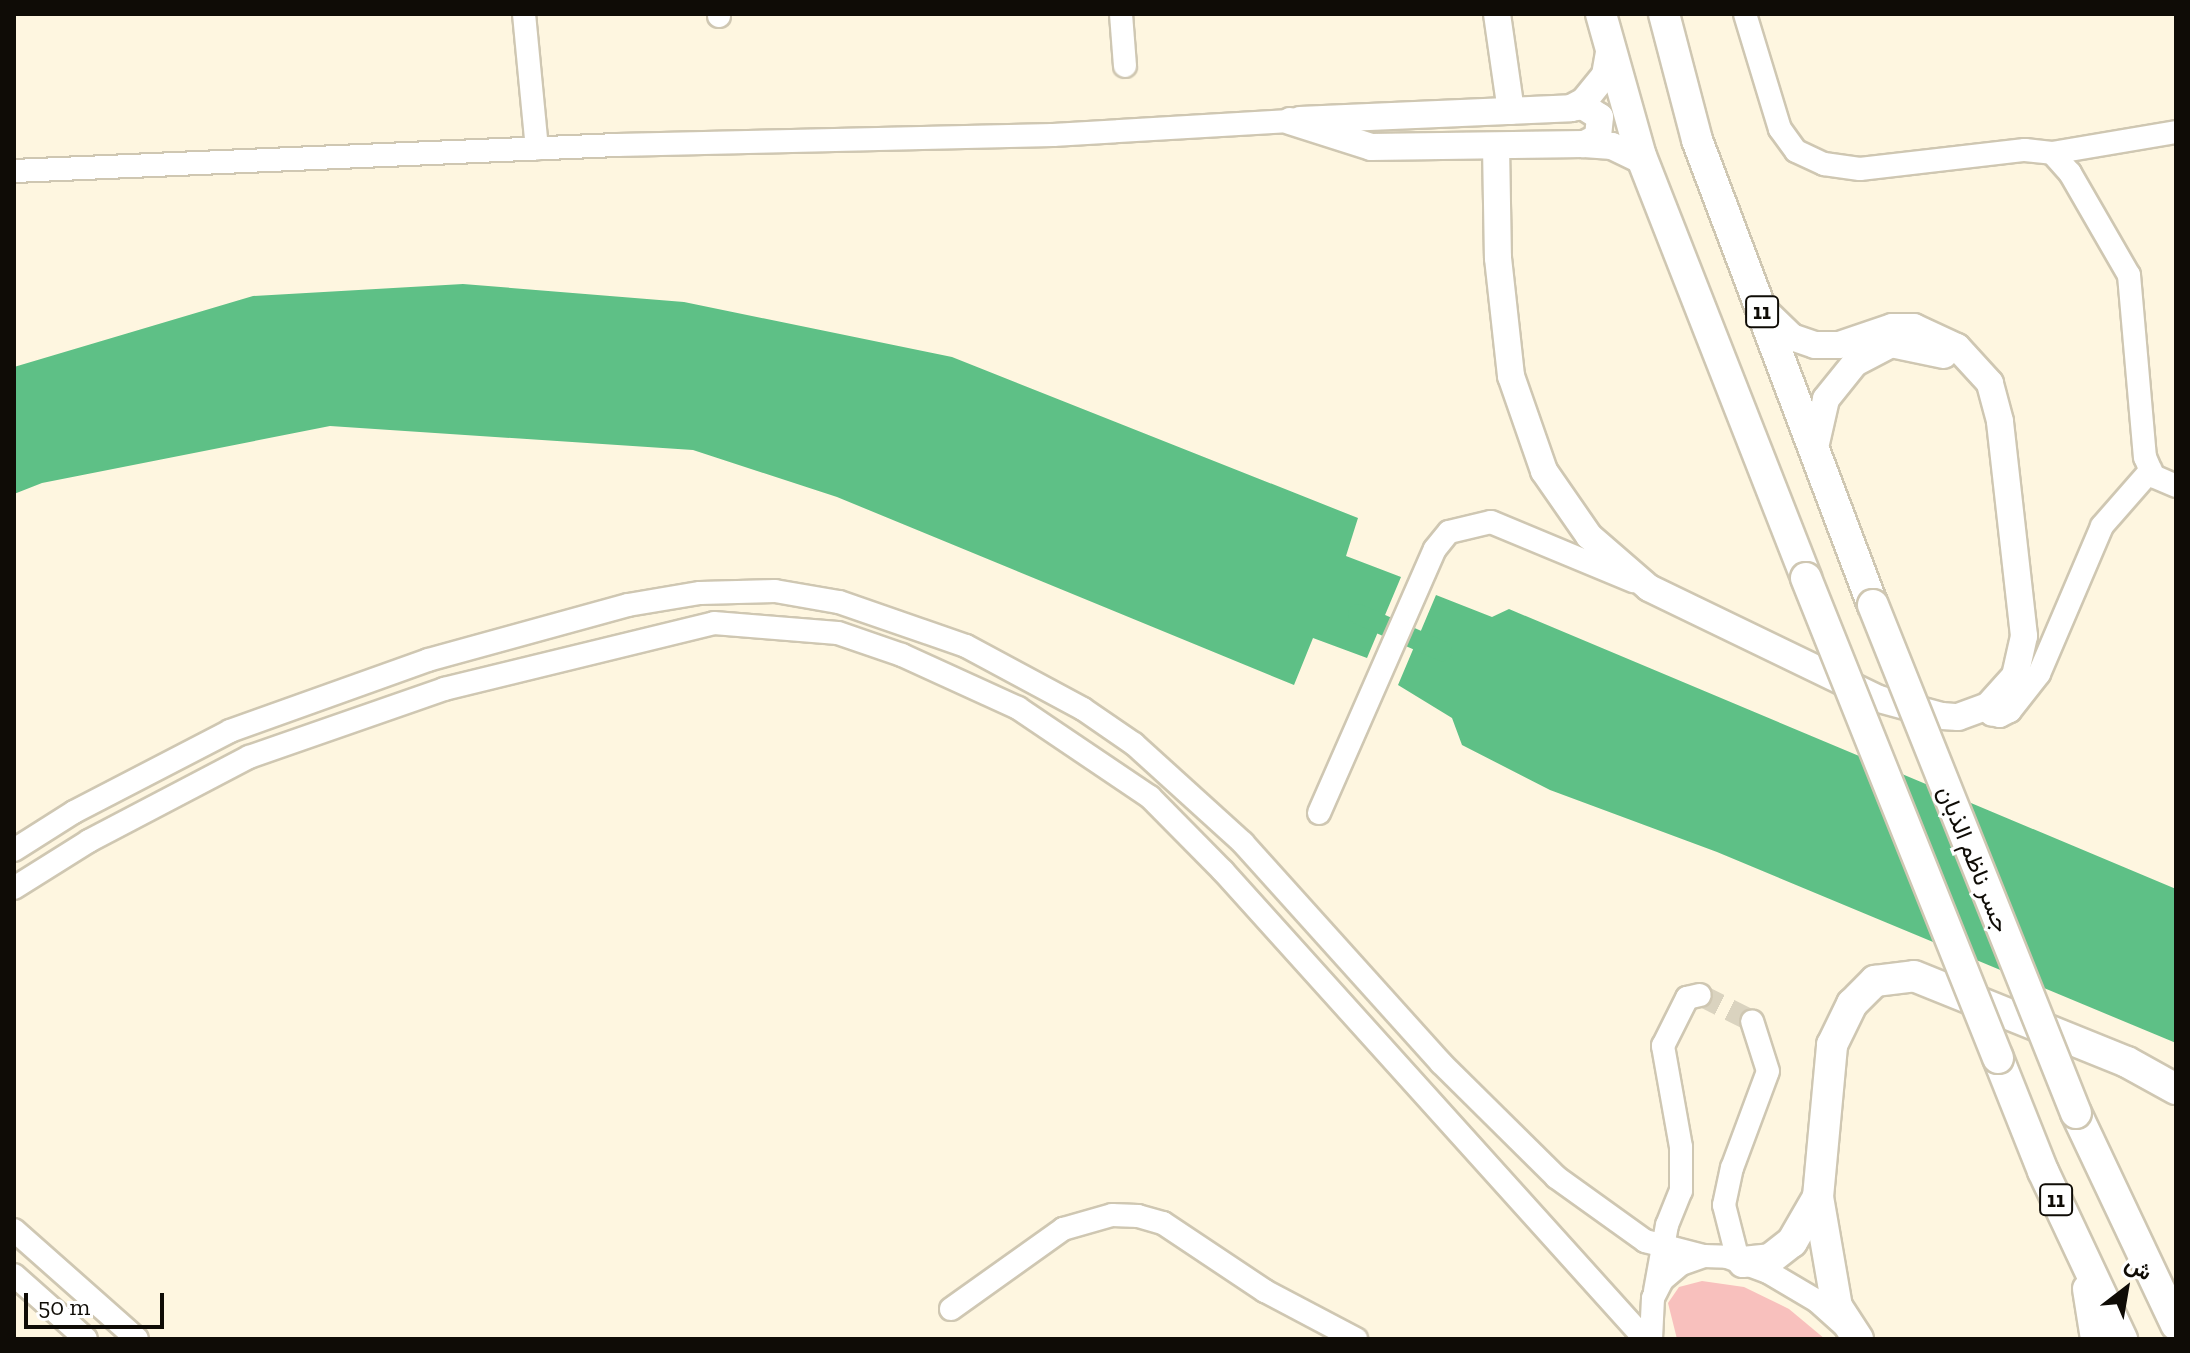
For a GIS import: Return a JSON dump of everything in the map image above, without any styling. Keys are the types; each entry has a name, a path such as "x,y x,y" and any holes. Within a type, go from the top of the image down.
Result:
{"highway":[{"name":"11","path":"1601,14 1643,161 1806,578 1998,1058 2122,1339"},
{"name":"11","path":"1664,14 1697,140 1814,459"},
{"name":"جسر ناظم الذبان","path":"1814,459 2076,1113 2176,1325"},
{"path":"1858,1339 1837,1307 1818,1197 1832,1045 1852,1004 1875,981 1914,976 2127,1062 2176,1089"},
{"path":"1740,1261 1770,1259 1792,1242 1818,1197"},
{"path":"2083,1255 2096,1339"}],"main road":[{"path":"1497,14 1511,111"},
{"path":"1571,108 1584,101 1605,75 1610,47"},
{"path":"1290,121 1583,106 1600,117 1598,137 1584,144"},
{"path":"1290,121 1371,147 1584,144 1612,146 1643,161"},
{"path":"1496,146 1504,337 1533,447 1557,494 1589,536 1649,588 1879,699 1942,716 1958,717 1995,700 2015,676 2024,636 2000,421 1990,383 1957,347 1924,331 1892,327 1839,345 1815,345 1792,337 1759,305"},
{"path":"1814,459 1826,399 1839,379 1871,351 1891,344 1928,349 1963,369 1984,422 2009,641 1995,700"}],"street":[{"path":"524,14 537,148"},
{"path":"1121,14 1125,66"},
{"path":"1745,14 1780,129 1796,151 1824,164 1860,169 2025,150 2052,153 2176,132"},
{"path":"14,171 537,148 1053,135 1290,121"},
{"path":"2052,153 2070,173 2129,275 2145,457 2151,470 2176,486"},
{"path":"1995,700 1991,714 2000,716 2010,711 2039,674 2102,526 2151,470"},
{"path":"1319,813 1424,574 1449,532 1491,522 1649,588"},
{"path":"14,850 74,812 230,731 322,694 628,605 700,593 760,592 839,602 966,646 1083,709 1134,744 1243,843 1441,1063 1556,1177 1645,1241 1704,1256 1740,1261 1817,1301 1858,1339"},
{"path":"14,888 89,841 249,757 444,689 714,623 838,633 902,655 1018,708 1150,797 1213,861 1645,1339"},
{"path":"74,812 89,841"},
{"path":"1651,1339 1663,1245 1681,1191 1681,1147 1663,1046 1687,998 1700,995"},
{"path":"1740,1261 1724,1205 1732,1168 1768,1071 1752,1021"},
{"path":"951,1309 1063,1229 1112,1215 1138,1216 1163,1223 1265,1291 1356,1339"},
{"path":"14,1230 137,1339"},
{"path":"1655,1291 1681,1264 1704,1256"},
{"path":"14,1275 86,1339"},
{"path":"1653,1316 1660,1339"}],"shaded area":[{"path":"463,284 684,302 952,357 1358,518 1346,556 1401,577 1367,658 1313,638 1294,685 837,497 693,450 330,426 42,483 14,494 14,367 253,296"},
{"path":"1436,595 1492,617 1509,609 2176,889 2176,1043 1717,852 1550,790 1462,745 1452,718 1398,685"},
{"path":"1702,1281 1744,1287 1789,1309 1825,1339 1677,1339 1668,1303 1679,1287"}],"waterway":[{"path":"1358,614 1442,651"}],"tunnel":[{"path":"1700,995 1752,1021"}]}
